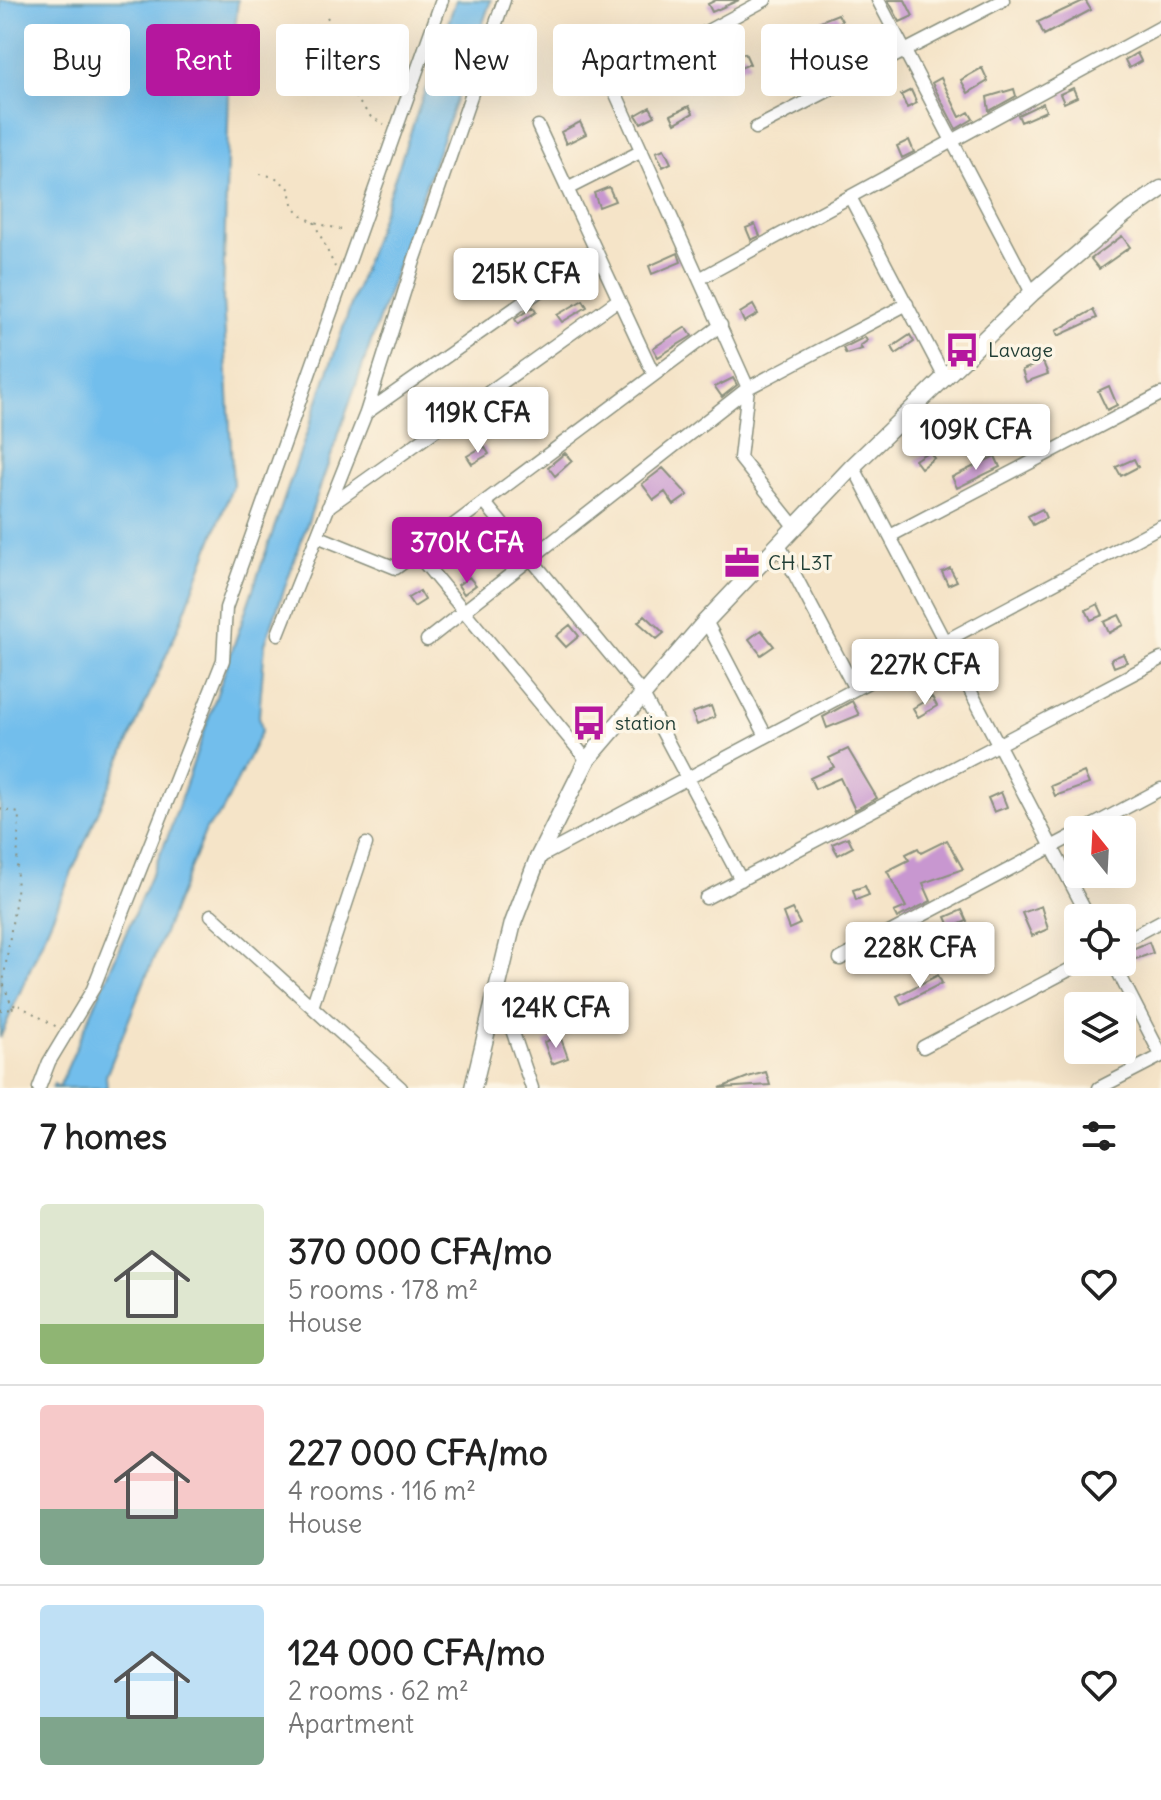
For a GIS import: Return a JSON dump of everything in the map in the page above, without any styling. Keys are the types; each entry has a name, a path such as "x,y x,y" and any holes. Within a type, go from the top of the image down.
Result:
{"main road":[{"path":"473,1088 513,923 538,858 587,760 706,621 853,466 1032,293 1125,214 1161,189"}],"street":[{"path":"39,1088 93,989 223,660 226,608 442,0"},
{"path":"278,634 366,413 414,261 504,0"},
{"path":"765,0 611,83 748,388 740,458 794,526"},
{"path":"878,0 1032,293"},
{"path":"756,128 1003,0"},
{"path":"701,278 1161,27"},
{"path":"538,126 654,375"},
{"path":"567,189 642,151"},
{"path":"850,197 944,376"},
{"path":"366,413 596,251"},
{"path":"328,507 618,300"},
{"path":"427,640 748,388 907,304"},
{"path":"317,536 396,568 721,325"},
{"path":"890,536 1161,394"},
{"path":"853,466 1082,904"},
{"path":"484,502 642,693 741,880"},
{"path":"538,858 1161,526"},
{"path":"778,543 855,689"},
{"path":"416,553 587,760"},
{"path":"706,621 766,736"},
{"path":"706,898 1161,659"},
{"path":"1110,816 1161,789"},
{"path":"840,959 1064,841"},
{"path":"312,1007 366,844"},
{"path":"211,915 401,1088"},
{"path":"1136,934 1161,921"},
{"path":"923,1047 1064,973"},
{"path":"1099,1088 1161,1055 1120,976"},
{"path":"496,983 532,1088"}],"path":[{"path":"327,17 339,35 342,81 371,117 396,129"},
{"path":"260,174 275,177 291,190 291,202 299,215 358,234"},
{"path":"314,221 327,254 343,278"},
{"path":"0,809 19,813 16,897 3,983 13,1009"},
{"path":"13,1009 15,1003 67,1032"},
{"path":"0,1010 13,1009"}],"water":[{"path":"0,0 238,0 236,24 146,24 146,96 229,96 223,299 233,485 179,626 0,1038"},
{"path":"456,0 491,0 483,24 448,24"},
{"path":"425,90 425,96 457,96 265,644 259,716 262,730 222,812 206,829 106,1076 107,1088 52,1088 54,1084 59,1087 168,836"}],"building":[{"path":"716,0 739,0 712,12 708,4"},
{"path":"888,0 905,0 913,16 900,22"},
{"path":"1085,0 1091,10 1044,35 1038,22"},
{"path":"838,14 842,21 837,24 813,24"},
{"path":"1137,53 1141,61 1129,68 1125,60"},
{"path":"982,68 988,81 968,93 961,80"},
{"path":"941,78 960,117 969,112 973,119 956,129 932,83"},
{"path":"1073,88 1077,97 1064,103 1060,94"},
{"path":"1014,89 1016,96 989,111 987,97"},
{"path":"911,90 917,103 907,108 901,95"},
{"path":"1043,103 1046,111 1021,122 1018,115"},
{"path":"689,106 693,113 675,123 671,115"},
{"path":"650,107 655,116 641,123 636,115"},
{"path":"580,122 586,134 566,144 561,132"},
{"path":"909,140 914,152 902,158 897,146"},
{"path":"664,149 671,163 663,167 656,152"},
{"path":"609,187 615,201 599,207 594,193"},
{"path":"755,224 760,236 751,240 746,228"},
{"path":"1122,236 1130,247 1099,269 1091,259"},
{"path":"678,253 681,262 652,274 649,266"},
{"path":"583,300 587,307 562,322 557,315"},
{"path":"753,305 758,314 744,322 740,313"},
{"path":"533,307 536,312 518,324 515,319"},
{"path":"1093,310 1097,318 1058,336 1056,331"},
{"path":"686,327 692,336 658,357 653,348"},
{"path":"910,335 914,342 896,354 892,347"},
{"path":"865,337 867,341 860,346 862,349 846,354 843,348"},
{"path":"1043,362 1048,374 1026,382 1022,370"},
{"path":"733,378 737,385 722,397 715,387"},
{"path":"1109,386 1117,405 1107,410 1098,391"},
{"path":"1039,407 1043,417 1024,425 1018,417"},
{"path":"1022,440 1028,448 1016,455 1011,446"},
{"path":"484,446 489,454 472,464 467,456"},
{"path":"929,451 934,458 921,468 915,460"},
{"path":"565,453 572,461 555,476 548,467"},
{"path":"995,456 1000,467 957,488 952,477"},
{"path":"1134,459 1138,467 1121,476 1116,467"},
{"path":"663,468 688,495 674,505 665,492 654,500 642,484"},
{"path":"1042,509 1046,518 1033,525 1028,516"},
{"path":"950,568 957,581 948,585 942,572"},
{"path":"469,577 476,585 464,594 458,585"},
{"path":"420,591 425,600 414,607 408,598"},
{"path":"1098,604 1103,615 1091,620 1086,610"},
{"path":"645,615 664,633 657,639 638,622"},
{"path":"1119,615 1124,625 1109,633 1104,622"},
{"path":"570,625 579,636 566,647 556,636"},
{"path":"761,630 774,646 761,655 749,639"},
{"path":"1123,654 1127,662 1114,667 1111,659"},
{"path":"932,697 937,706 918,717 913,708"},
{"path":"852,701 859,715 827,728 823,717"},
{"path":"711,706 715,717 697,725 692,713"},
{"path":"848,749 877,798 855,810 840,778 815,789 810,778 834,767 829,758"},
{"path":"1084,772 1089,784 1055,796 1051,786"},
{"path":"1001,792 1007,807 994,812 988,798"},
{"path":"848,837 853,847 838,855 832,844"},
{"path":"947,840 963,869 923,883 931,901 897,918 894,912 906,907 887,871 909,860 906,854 918,848 921,853"},
{"path":"865,886 869,895 856,900 853,890"},
{"path":"1041,906 1048,929 1032,936 1022,913"},
{"path":"792,909 800,924 789,929 783,913"},
{"path":"962,910 967,921 951,928 946,917"},
{"path":"1149,942 1153,953 1136,959 1136,947"},
{"path":"938,975 942,983 901,1004 897,996"},
{"path":"560,1036 568,1058 552,1064 544,1042"},
{"path":"766,1072 770,1085 720,1088 748,1077"}],"place":[{"name":"Lavage","path":"962,350"},
{"name":"CH L3T","path":"742,563"},
{"name":"station","path":"589,723"}]}
